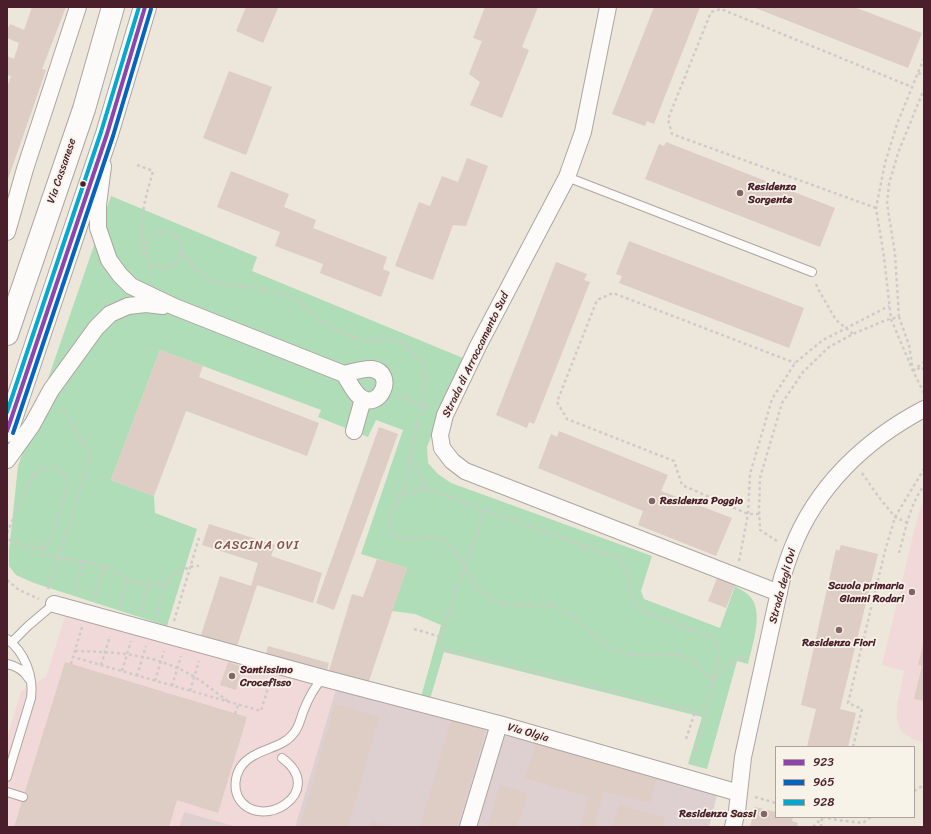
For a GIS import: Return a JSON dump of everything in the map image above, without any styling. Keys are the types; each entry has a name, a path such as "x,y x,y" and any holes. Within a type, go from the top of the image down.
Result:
{"main road":[{"name":"Via Cassanese","path":"7,334 84,109 112,7"},
{"path":"7,431 107,134 144,7"}],"street":[{"path":"7,232 25,169 78,7"},
{"name":"Strada di Arroccamento Sud","path":"608,7 583,132 567,177 478,346 445,414 440,435 442,448 452,461 465,470 779,593"},
{"path":"107,134 98,205 98,228 108,260 120,275 132,286 175,307 344,374 367,369 375,370 383,378 383,391 376,398 370,400 363,399 355,392 344,374"},
{"path":"7,460 32,425 51,390 96,328 110,314 128,306 146,304 175,307"},
{"path":"354,431 363,399"},
{"name":"Strada degli Ovi","path":"739,793 743,757 782,578 803,524 831,481 853,458 898,424 924,409"},
{"name":"Via Olgia","path":"49,602 275,665 499,724 739,793"},
{"path":"468,827 499,724"},
{"path":"733,827 739,793"}],"lane":[{"path":"567,177 812,272"},
{"path":"7,778 32,691 27,665 20,653 9,640 28,626 49,602"},
{"path":"7,661 20,668 29,678 32,691"},
{"path":"7,664 20,668"},
{"path":"282,758 290,764 295,772 297,790 295,796 289,805 276,814 259,814 250,810 243,804 236,791 238,773 244,763 259,752 288,739 294,734 308,699 323,678"},
{"path":"7,792 23,797"}],"path":[{"path":"876,208 672,134 668,119 711,12 721,9 912,88"},
{"path":"924,58 896,124 885,163 876,208 884,257 891,319 924,393"},
{"path":"918,73 924,75"},
{"path":"913,371 910,345 899,317 895,254 890,231 887,203 889,184 898,153 924,89"},
{"path":"137,165 153,171 141,221 141,234 144,253 146,259 156,268 168,268 174,265 178,260 181,251 180,244 177,239 164,232 158,233 147,240 144,253"},
{"path":"181,251 193,266 206,278 224,284 258,288 284,295 299,301 314,316 329,327 361,340 395,340 408,346 421,360 426,378 422,406 414,433 406,480 391,512 390,518 390,524 393,532 400,538 434,538 442,540 465,566 479,590 495,601 512,606 537,604 555,607 570,614 594,635 616,650 636,656 676,655 686,658 697,664 714,682"},
{"path":"812,272 818,289 836,320 853,334"},
{"path":"759,514 748,514 682,485 674,461 567,419 557,402 597,300 613,293 795,363"},
{"path":"736,576 748,514 750,474 772,399 795,363 823,340 889,306"},
{"path":"792,550 760,530 760,478 782,403 803,372 829,347 853,334 899,317"},
{"path":"913,371 924,362"},
{"path":"913,371 922,367 924,370"},
{"path":"7,580 19,590 49,602 58,558 91,456 51,390"},
{"path":"383,391 445,414"},
{"path":"411,457 426,489"},
{"path":"853,458 878,496 895,517 908,523"},
{"path":"7,533 34,474 42,469 50,467 56,468 64,476 67,482 67,487 52,538 42,548 36,549 7,539"},
{"path":"853,746 862,709 848,703 885,552 895,517 924,470"},
{"path":"899,553 914,504 924,486"},
{"path":"398,499 413,490 426,489 617,558 623,562 632,602 637,608 713,638 719,647 718,663 689,778"},
{"path":"484,511 441,637 440,642 444,649 706,714"},
{"path":"155,681 199,538"},
{"path":"42,548 45,554 58,558 84,561 104,567 137,583 148,585 160,583 173,578 190,567 199,566"},
{"path":"71,664 75,651 82,611 84,561"},
{"path":"82,611 104,567"},
{"path":"414,629 441,637"},
{"path":"172,686 186,640"},
{"path":"190,691 204,645"},
{"path":"75,651 127,653 152,658 194,676 229,702"},
{"path":"714,682 722,670 738,658 766,654"},
{"path":"73,657 262,712 275,665"},
{"path":"235,714 238,705"},
{"path":"686,739 695,712"},
{"path":"915,790 924,785"},
{"path":"739,793 775,804"},
{"path":"812,827 821,818"},
{"path":"827,818 863,822 869,818"}],"shaded area":[{"name":"Scuola primaria Gianni Rodari","path":"924,500 924,743 912,739 901,731 897,721 897,706 904,671 882,665 917,519"},
{"path":"68,607 338,682 295,827 238,827 184,812 179,827 7,827 7,738 21,691 46,677"},
{"path":"338,682 719,787 709,827 295,827"},
{"path":"184,812 238,827 179,827"}],"green space":[{"path":"111,196 257,257 252,271 463,358 427,447 428,463 438,474 451,483 652,556 641,591 644,599 720,628 735,586 748,595 752,599 757,613 756,631 752,648 748,664 737,661 707,769 688,764 702,717 444,652 430,699 421,697 441,625 415,614 392,611 407,568 361,554 403,430 376,420 368,437 318,417 321,410 160,350 111,480 154,496 155,513 197,529 167,626 34,583 16,575 9,566 9,551 18,466"}],"building":[{"path":"32,7 66,7 42,69 46,70 7,182 7,87 11,76 7,75 7,56 14,59 19,43 7,38 7,30 10,24 24,30"},
{"path":"246,7 278,8 263,43 236,31"},
{"path":"485,7 538,7 522,47 529,50 502,118 470,105 480,82 469,74 482,41 473,38"},
{"path":"654,7 700,7 654,124 647,121 645,126 612,114"},
{"path":"753,7 854,7 922,33 908,68"},
{"path":"229,71 272,87 246,155 203,138"},
{"name":"Residenza Sorgente","path":"666,142 835,208 820,247 645,179 659,144 664,146"},
{"path":"467,158 488,166 466,226 453,225 433,280 395,266 419,202 430,206 442,176 458,182"},
{"path":"231,171 289,194 284,207 316,220 313,228 387,257 383,269 390,272 381,297 320,273 323,264 275,246 280,232 217,207"},
{"path":"629,241 804,308 789,348 619,283 622,276 616,274"},
{"path":"556,262 587,274 584,280 590,282 534,424 529,422 527,428 496,415"},
{"path":"160,350 203,366 199,377 319,423 307,456 186,411 154,496 111,480"},
{"path":"379,427 398,434 334,610 316,603"},
{"name":"Residenza Poggio","path":"559,431 668,475 661,491 732,518 716,556 638,525 643,511 538,468 551,434 557,437"},
{"path":"209,524 275,545 271,556 322,573 313,603 257,585 237,646 201,635 220,576 251,586 258,563 202,545"},
{"name":"Residenza Fiori","path":"841,545 878,554 840,709 856,713 848,746 807,746 816,709 801,705 836,549 839,551"},
{"path":"377,559 407,568 368,684 328,674 352,594 363,597"},
{"path":"719,573 737,580 726,608 708,601"},
{"path":"923,644 924,701 914,699 922,666 918,665"},
{"path":"268,646 329,663 326,674 265,657"},
{"path":"65,662 247,717 218,813 177,800 169,827 14,827"},
{"name":"Santissimo Crocefisso","path":"228,662 243,667 236,690 220,685"},
{"path":"335,704 379,717 348,827 300,827"},
{"path":"452,717 486,727 457,827 420,827"},
{"path":"536,742 658,776 650,803 604,791 594,827 580,827 589,797 525,778"},
{"path":"500,785 528,793 517,827 487,827"},
{"path":"619,805 665,818 663,827 613,827"},
{"name":"Residenza Sassi","path":"755,807 775,812 775,818 793,818 792,821 798,823 797,827 750,827"},
{"path":"371,821 393,827 370,827"}],"transit line":[{"name":"928","path":"7,412 101,132 139,7"},
{"name":"923","path":"7,431 107,134 145,7"},
{"name":"965","path":"13,433 113,136 151,9"}],"place":[{"name":"Residenza Sorgente","path":"740,193"},
{"name":"Residenza Poggio","path":"652,501"},
{"name":"Scuola primaria Gianni Rodari","path":"912,592"},
{"name":"Residenza Fiori","path":"839,630"},
{"name":"Santissimo Crocefisso","path":"232,676"},
{"name":"Residenza Sassi","path":"764,814"}],"district":[{"name":"CASCINA OVI","path":"257,546"}]}
